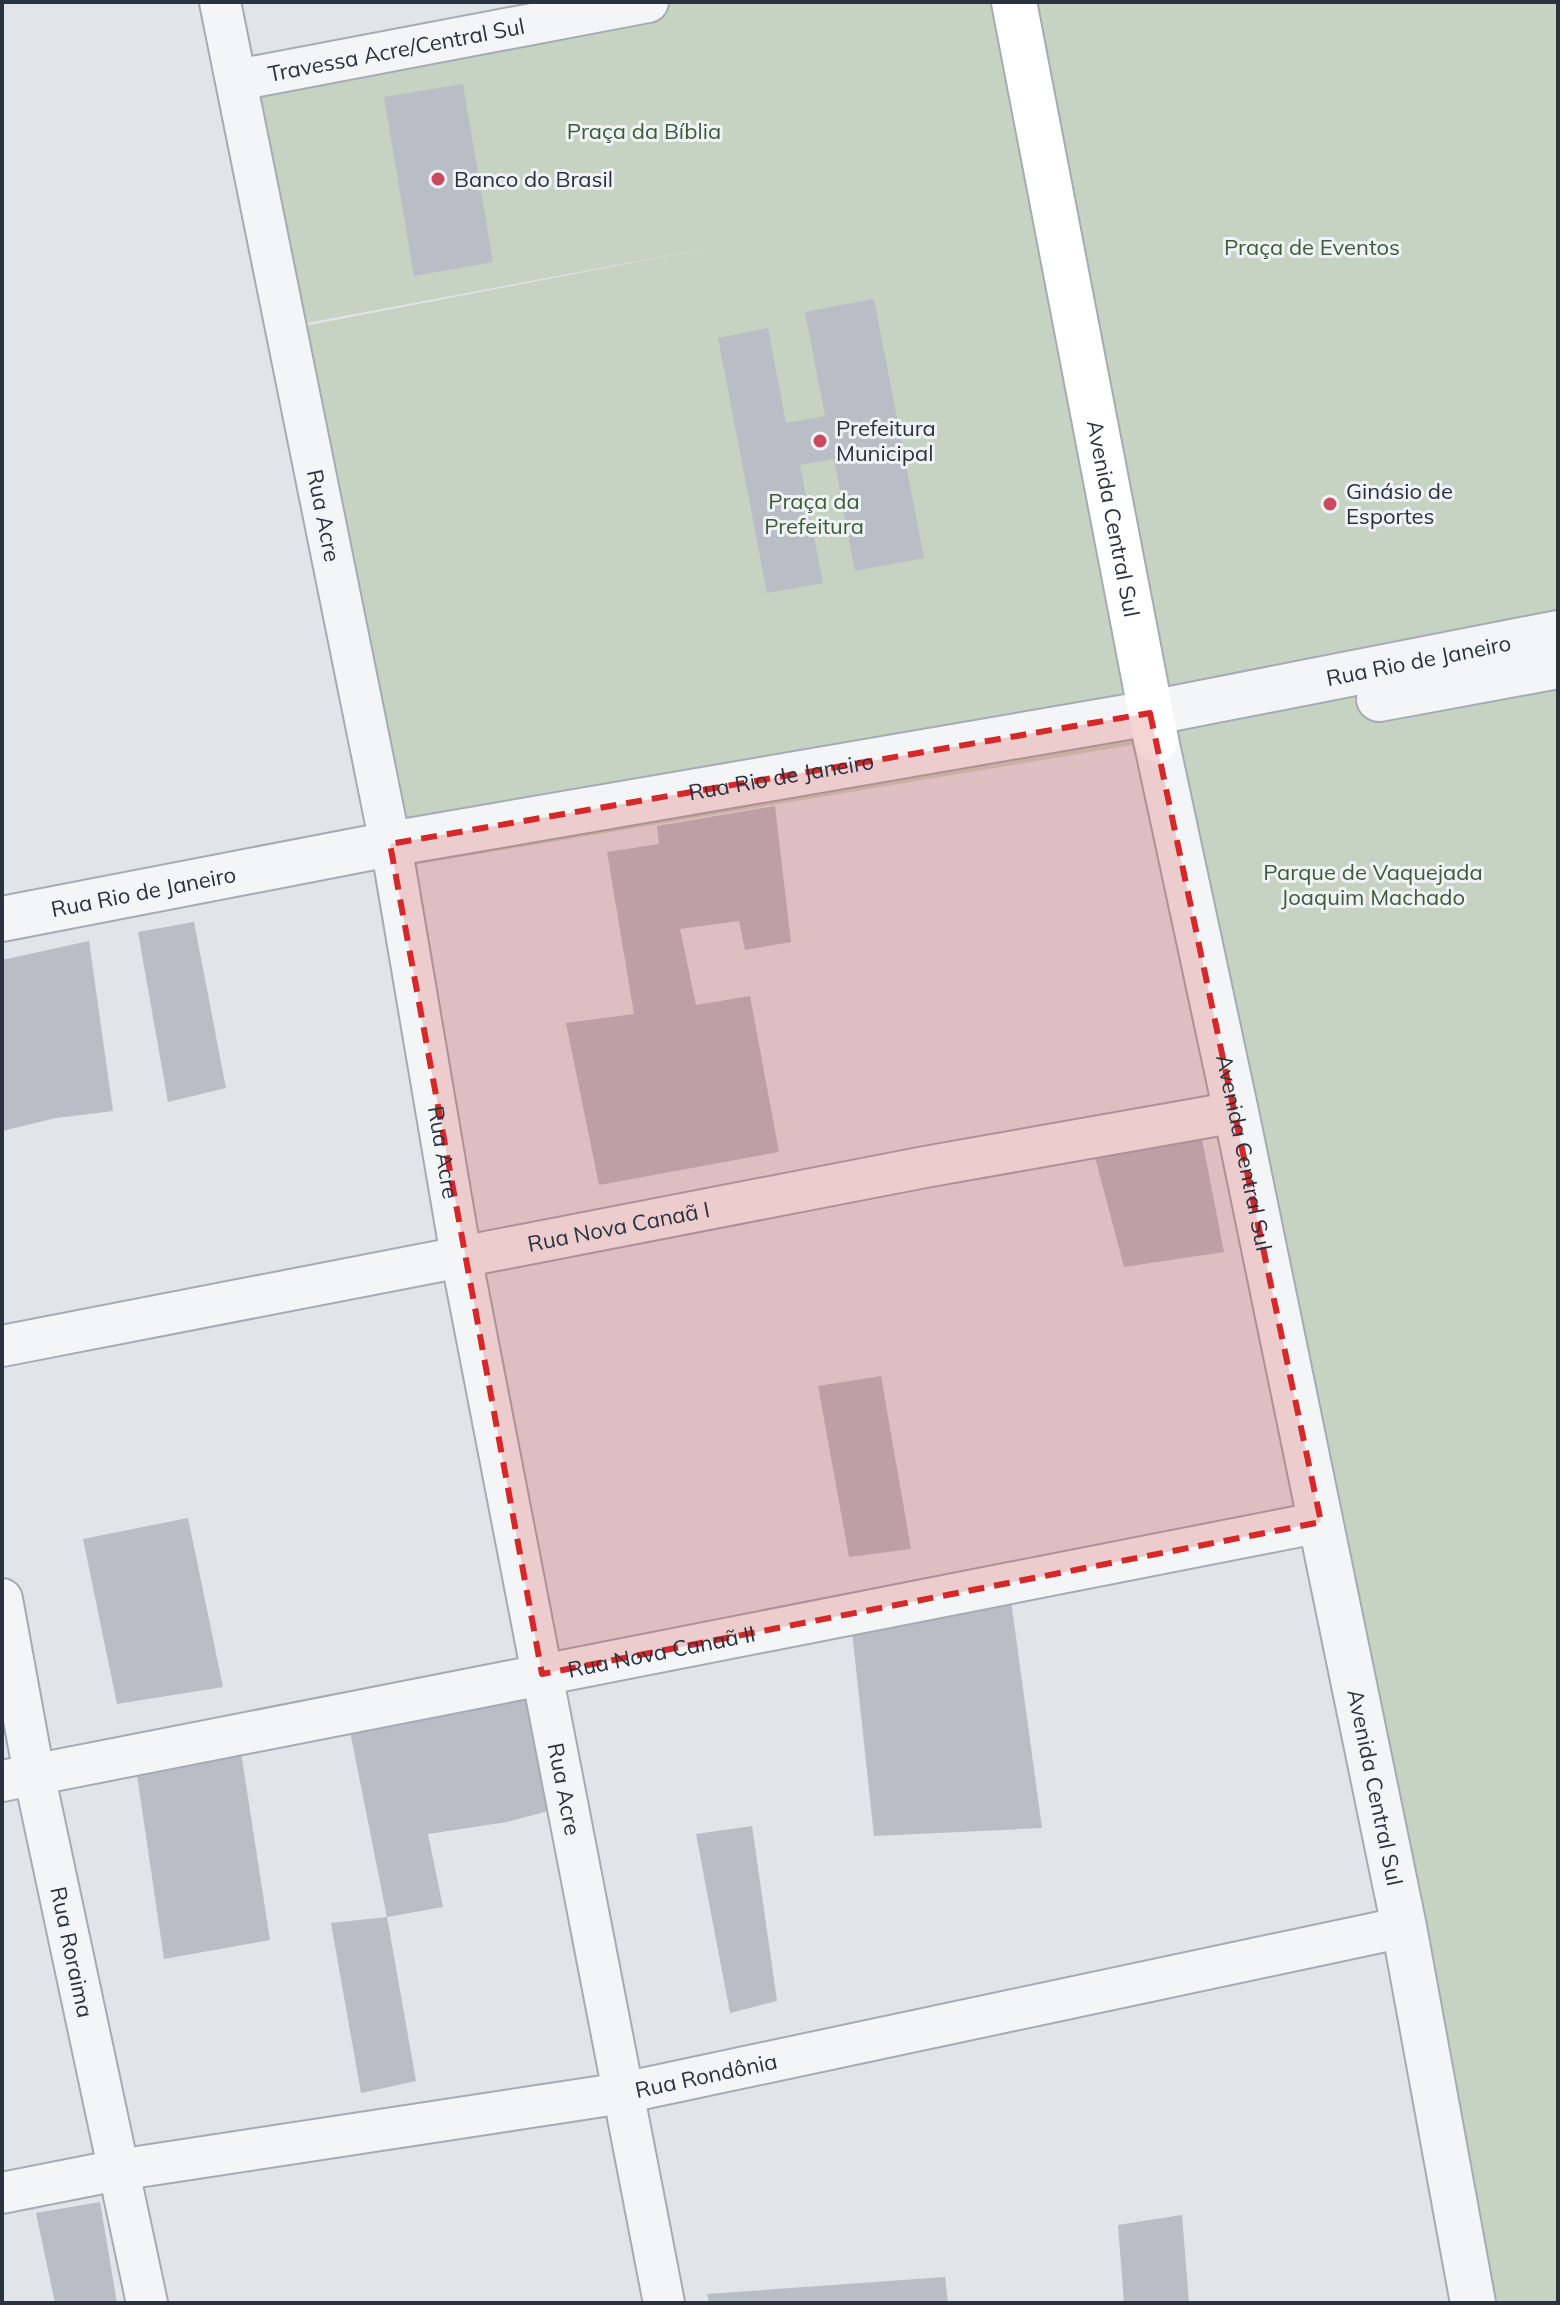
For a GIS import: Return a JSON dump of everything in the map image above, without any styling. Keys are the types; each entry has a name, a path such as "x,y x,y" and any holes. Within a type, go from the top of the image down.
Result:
{"main road":[{"name":"Avenida Central Sul","path":"1014,2 1153,727"}],"street":[{"name":"Rua Acre","path":"220,2 393,856 461,1256 664,2303"},
{"name":"Travessa Acre/Central Sul","path":"237,80 648,2"},
{"name":"Rua Rio de Janeiro","path":"1153,727 1558,633"},
{"name":"Rua Rio de Janeiro","path":"2,919 1153,727 1558,666"},
{"name":"Avenida Central Sul","path":"1153,727 1236,1112 1404,1927 1473,2303"},
{"name":"Rua Rio de Janeiro","path":"2,942 393,856"},
{"name":"Rua Nova Canaã I","path":"2,1346 925,1167 1236,1112"},
{"name":"Rua Nova Canaã II","path":"18,1777 1321,1522"},
{"name":"Rua Roraima","path":"2,1599 18,1777 118,2170 147,2303"},
{"name":"Rua Rondônia","path":"2,2193 118,2170 623,2093 1404,1927"}],"highlighted area":[{"path":"1150,713 1321,1522 542,1674 390,844"}],"green space":[{"path":"648,2 1558,2 1558,2303 1465,2303 1156,741 395,868 268,333 724,245 285,327 237,80"}],"building":[{"name":"Banco do Brasil","path":"463,84 493,262 414,276 384,97"},
{"name":"Prefeitura Municipal","path":"874,299 924,558 855,571 834,459 800,465 823,583 767,593 718,338 768,328 786,423 825,416 805,312"},
{"path":"775,806 791,942 745,950 739,921 680,929 696,1005 750,996 779,1152 599,1185 566,1023 634,1014 607,852 659,844 657,826"},
{"path":"194,922 226,1088 168,1102 138,932"},
{"path":"89,941 113,1111 56,1118 2,1131 2,960"},
{"path":"1202,1139 1224,1252 1124,1267 1095,1157"},
{"path":"881,1376 911,1549 849,1557 818,1386"},
{"path":"188,1518 223,1687 117,1704 83,1539"},
{"path":"1011,1601 1042,1828 874,1836 852,1631"},
{"path":"526,1689 548,1811 507,1822 428,1834 443,1907 387,1917 349,1726"},
{"path":"240,1746 270,1940 164,1959 136,1768"},
{"path":"752,1826 777,2001 730,2013 696,1834"},
{"path":"387,1917 416,2081 361,2093 331,1923"},
{"path":"100,2202 117,2303 55,2303 36,2213"},
{"path":"1182,2215 1189,2303 1124,2303 1118,2225"},
{"path":"945,2277 948,2303 709,2303 707,2294"}],"place":[{"name":"Banco do Brasil","path":"438,179"},
{"name":"Prefeitura Municipal","path":"820,441"},
{"name":"Ginásio de Esportes","path":"1330,504"}],"park label":[{"name":"Praça da Bíblia","path":"644,131"},
{"name":"Praça de Eventos","path":"1312,247"},
{"name":"Praça da Prefeitura","path":"814,514"},
{"name":"Parque de Vaquejada Joaquim Machado","path":"1373,884"}]}
